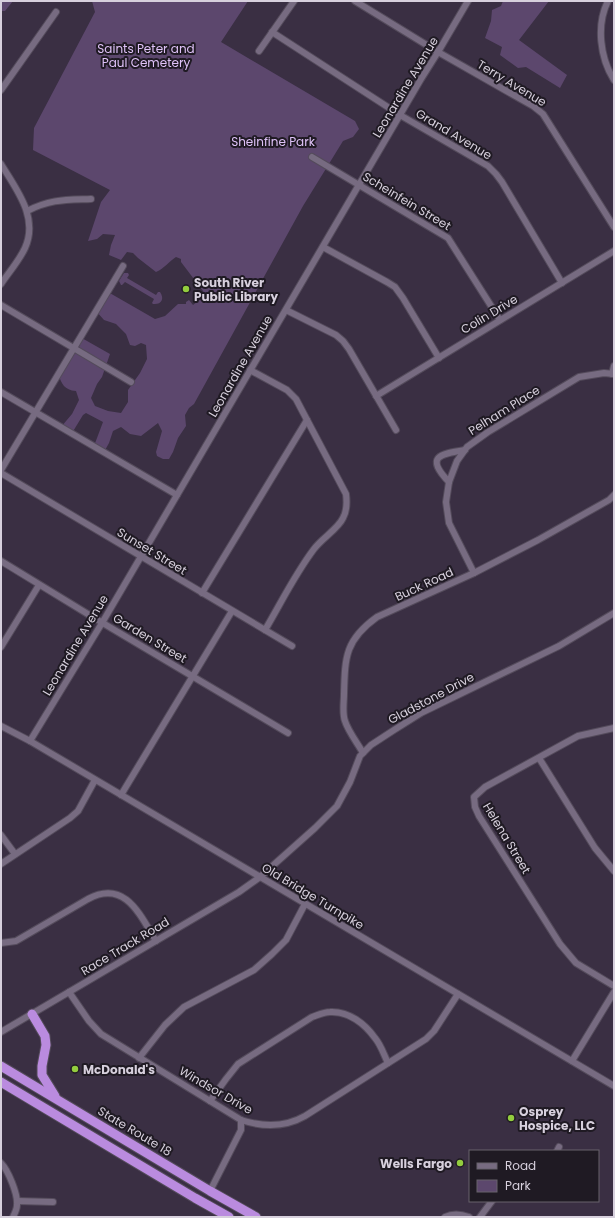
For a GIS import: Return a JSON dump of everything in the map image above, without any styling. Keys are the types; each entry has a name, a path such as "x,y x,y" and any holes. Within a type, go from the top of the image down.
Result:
{"highway":[{"path":"32,1014 45,1036 46,1045 42,1075 56,1098"},
{"name":"State Route 18","path":"1,1066 256,1217"},
{"path":"1,1082 229,1217"}],"street":[{"path":"259,51 294,1"},
{"name":"Terry Avenue","path":"355,1 438,52 533,106 543,114 614,227"},
{"name":"Leonardine Avenue","path":"30,741 102,622 468,1"},
{"path":"608,1 602,24 602,47 605,62 614,80"},
{"path":"1,90 56,12"},
{"name":"Grand Avenue","path":"272,32 400,115 488,166 502,182 562,283"},
{"name":"Scheinfein Street","path":"312,157 448,238 500,320"},
{"path":"1,164 21,196 27,211 29,226 26,244 20,257 1,284"},
{"path":"27,211 51,202 91,199"},
{"path":"323,247 394,287 403,298 439,358"},
{"name":"Colin Drive","path":"376,396 614,251"},
{"path":"1,470 123,266"},
{"path":"1,305 131,382"},
{"path":"286,310 343,341 350,349 396,430"},
{"path":"613,374 614,366"},
{"path":"250,370 287,390 296,399 346,494 347,505 343,518 335,529 315,547 306,560 265,630"},
{"name":"Pelham Place","path":"474,573 449,523 446,502 449,482 457,461 467,447 488,432 579,377 604,373 613,374"},
{"path":"1,392 177,495"},
{"path":"202,593 307,420"},
{"path":"449,482 439,472 437,460 445,453 465,450"},
{"name":"Sunset Street","path":"1,473 292,646"},
{"name":"Buck Road","path":"363,753 345,721 344,705 345,665 350,647 358,633 377,617 474,573 545,536 609,500 614,495"},
{"name":"Garden Street","path":"1,561 288,733"},
{"path":"1,648 39,584"},
{"path":"121,795 232,611"},
{"name":"Gladstone Drive","path":"260,877 315,828 337,806 350,782 360,756 372,745 421,713 559,646 614,613"},
{"name":"Old Bridge Turnpike","path":"1,726 30,741 614,1086"},
{"name":"Helena Street","path":"614,728 578,736 485,788 474,797 474,807 479,816 560,944 576,963 614,986"},
{"path":"539,758 595,848 614,871"},
{"path":"1,864 70,818 78,810 95,780"},
{"path":"1,834 15,854"},
{"name":"Race Track Road","path":"1,1032 239,892 260,877"},
{"path":"1,944 16,941 93,896 108,893 122,896 133,905 156,941"},
{"path":"139,1058 165,1025 184,1007 254,970 272,954 286,940 305,904"},
{"name":"Windsor Drive","path":"69,992 89,1021 101,1034 241,1120 264,1126 293,1122 305,1116 426,1039 434,1032 458,994"},
{"path":"572,1061 614,992"},
{"path":"210,1101 238,1064 312,1018 321,1014 331,1012 339,1013 357,1020 366,1027 376,1039 388,1063"},
{"path":"210,1191 240,1130 241,1120"},
{"path":"1,1163 4,1165 16,1195 17,1204 13,1217"},
{"path":"17,1201 53,1202"},
{"path":"480,1217 491,1202"},
{"path":"445,1217 450,1215 463,1215 469,1217"}],"green space":[{"path":"1,1 13,1 5,11 1,11"},
{"path":"92,1 248,1 221,42 355,121 359,129 353,137 343,141 303,206 194,404 189,408 185,415 186,426 178,438 169,459 163,459 157,456 156,452 162,431 158,423 141,436 130,434 121,427 113,431 104,452 94,446 103,422 86,413 83,415 72,433 61,427 72,414 79,400 76,391 66,388 58,374 80,337 110,354 102,377 91,398 95,406 108,411 121,413 128,402 128,390 140,373 147,359 146,345 141,343 135,346 130,345 126,334 116,324 104,320 96,311 108,292 155,319 165,316 178,304 186,304 189,300 193,305 206,295 181,262 181,259 176,257 156,272 133,253 127,252 121,260 109,255 115,235 103,234 97,239 88,241 101,202 110,190 33,150 34,128 95,12"},
{"path":"503,1 549,1 519,40 567,75 560,88 526,67 518,68 500,55 502,47 485,38 491,21 492,10 501,6"},
{"path":"124,273 128,273 129,275 127,278 156,295 160,292 162,297 161,301 158,304 153,304 154,299 125,282 121,285 119,281"}],"place":[{"name":"South River Public Library","path":"186,289"},
{"name":"McDonald's","path":"75,1069"},
{"name":"Osprey Hospice, LLC","path":"511,1118"},
{"name":"Wells Fargo","path":"460,1163"}],"park label":[{"name":"Saints Peter and Paul Cemetery","path":"146,55"},
{"name":"Sheinfine Park","path":"273,141"}]}
